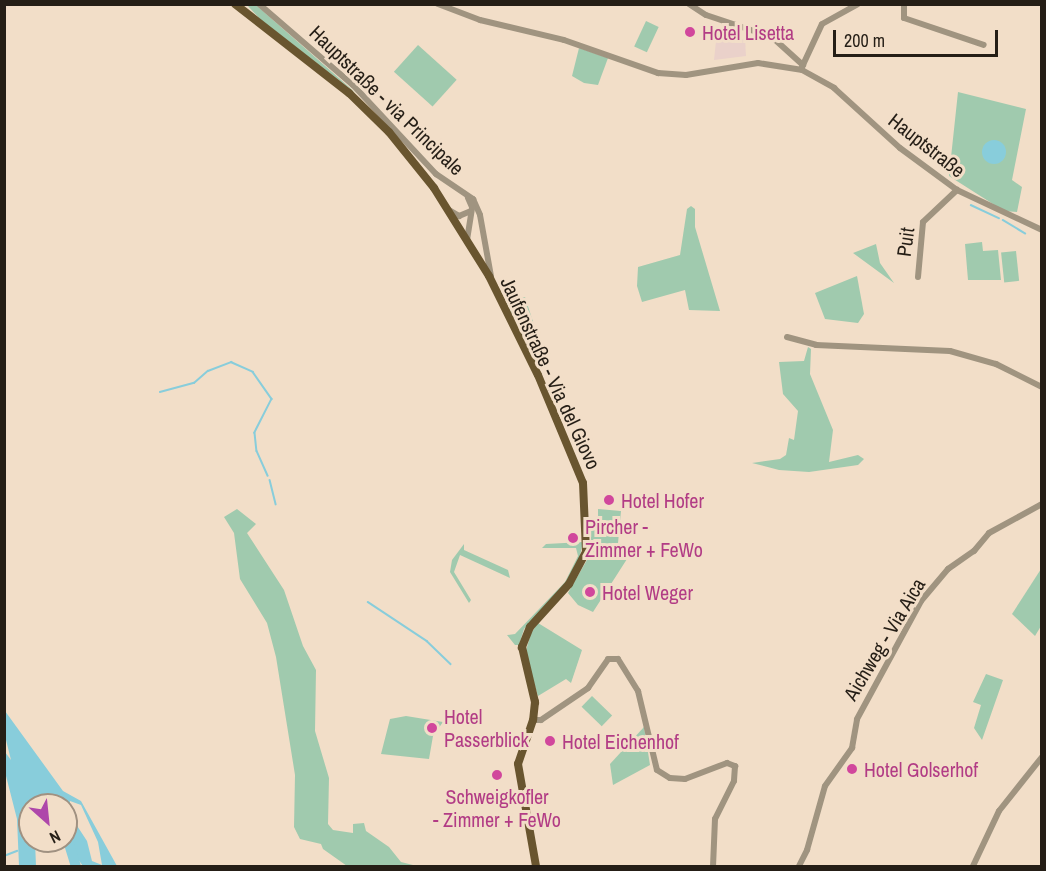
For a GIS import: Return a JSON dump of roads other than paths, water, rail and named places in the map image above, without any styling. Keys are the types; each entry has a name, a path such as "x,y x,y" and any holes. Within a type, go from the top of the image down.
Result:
{"main road":[{"name":"Jaufenstraße - Via del Giovo","path":"235,4 371,114 402,146 449,210 501,302 565,438 583,483 587,509 588,544 580,567 561,594 530,627 522,647 534,696 533,720 518,764 536,867"}],"street":[{"name":"Hauptstraße - via Principale","path":"259,4 353,85 436,174 466,195"},
{"path":"438,4 480,20 564,40 658,73 686,75 758,63 802,68"},
{"path":"688,4 706,15 772,37 802,68"},
{"path":"802,68 822,24 858,4"},
{"path":"904,4 904,18 984,45"},
{"name":"Hauptstraße","path":"802,68 834,88 900,148 957,190 1041,230"},
{"name":"Puit","path":"918,277 923,222 957,190"},
{"path":"466,195 472,207 466,231 468,240"},
{"path":"466,195 475,202 480,215 486,256 501,302"},
{"path":"449,210 464,216 472,207"},
{"path":"466,231 476,228 480,215"},
{"path":"459,225 466,231"},
{"path":"787,337 814,345 950,351 996,364 1041,387"},
{"name":"Aichweg - Via Aica","path":"799,867 807,850 825,786 852,748 856,719 921,601 948,569 974,551 989,533 1041,504"},
{"path":"533,720 541,720 588,688 608,659 618,659 638,691 657,770 670,778 685,779 726,763 735,766 734,781 715,819 713,867"},
{"path":"973,867 999,811 1041,756"}],"water":[{"path":"994,140 1002,144 1006,152 1002,160 994,164 986,160 982,152 986,144"},
{"path":"5,711 67,793 18,793 18,842 17,819 5,772 5,752 11,760 5,736"},
{"path":"78,799 117,866 83,866 73,853 78,853 78,827 87,841 92,861 102,865 98,842 81,805 78,804"},
{"path":"18,853 35,853 36,866 19,866"}],"waterway":[{"path":"971,205 999,218"},
{"path":"1003,220 1025,233"},
{"path":"160,392 194,383 208,371 231,362 253,372 272,399 255,433 257,451 268,476"},
{"path":"270,480 276,504"},
{"path":"368,602 427,641 451,664"},
{"path":"4,856 17,851"},
{"path":"72,853 76,866"}],"place":[{"name":"Hotel Lisetta","path":"690,32"},
{"name":"Hotel Hofer","path":"609,500"},
{"name":"Pircher - Zimmer + FeWo","path":"573,538"},
{"name":"Hotel Weger","path":"590,592"},
{"name":"Hotel Passerblick","path":"432,728"},
{"name":"Hotel Eichenhof","path":"550,741"},
{"name":"Hotel Golserhof","path":"852,769"},
{"name":"Schweigkofler - Zimmer + FeWo","path":"497,775"}]}
